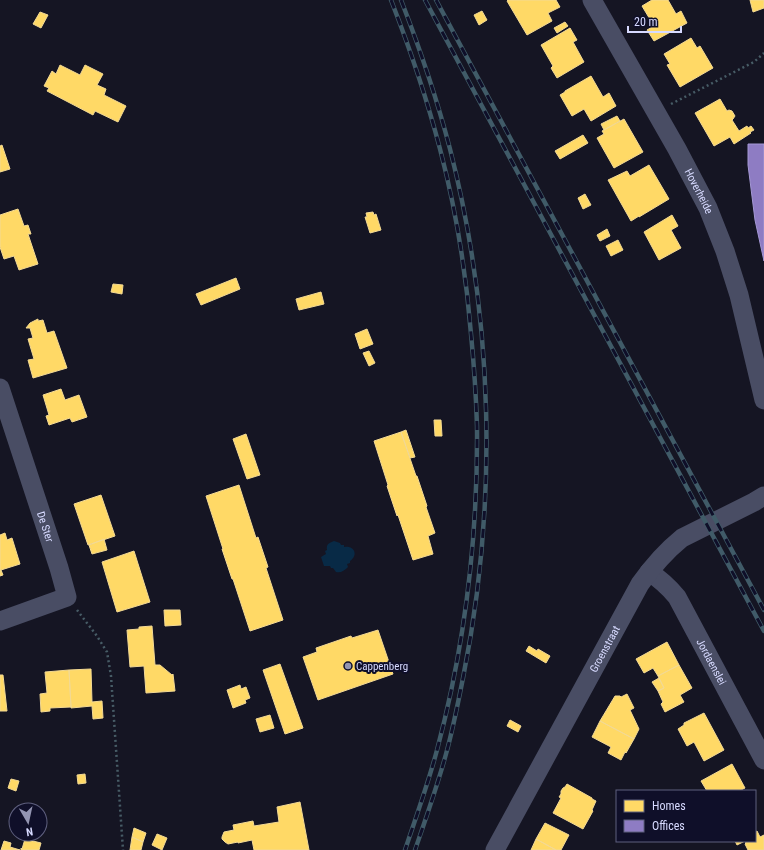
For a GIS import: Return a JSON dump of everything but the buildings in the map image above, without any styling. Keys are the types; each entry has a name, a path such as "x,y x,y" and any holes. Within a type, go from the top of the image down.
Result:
{"street":[{"name":"Hoverheide","path":"592,0 656,111 708,208 725,251 739,295 764,400"},
{"name":"De Ster","path":"0,388 59,568 67,597"},
{"name":"Groenstraat","path":"495,850 640,584 649,572 682,538 764,496"},
{"name":"Jordaenslei","path":"649,572 669,587 677,597 764,760"},
{"path":"0,620 67,597"}],"path":[{"path":"656,111 754,62 764,53"},
{"path":"67,597 97,636 107,652 111,676 123,850"}],"water":[{"path":"334,541 344,545 344,547 353,549 355,553 353,559 347,564 348,567 341,572 336,572 330,566 324,566 321,557 326,554 325,551 327,550 328,544"}],"railway":[{"path":"391,0 424,93 451,195 460,241 469,311 477,426 477,467 472,549 462,630 447,710 437,750 405,850"},
{"path":"401,0 440,112 465,214 476,280 483,346 486,413 486,480 482,546 474,612 463,678 451,735 439,778 415,850"},
{"path":"425,0 764,631"},
{"path":"436,0 764,610"}],"place":[{"name":"Cappenberg","path":"348,666"}]}
